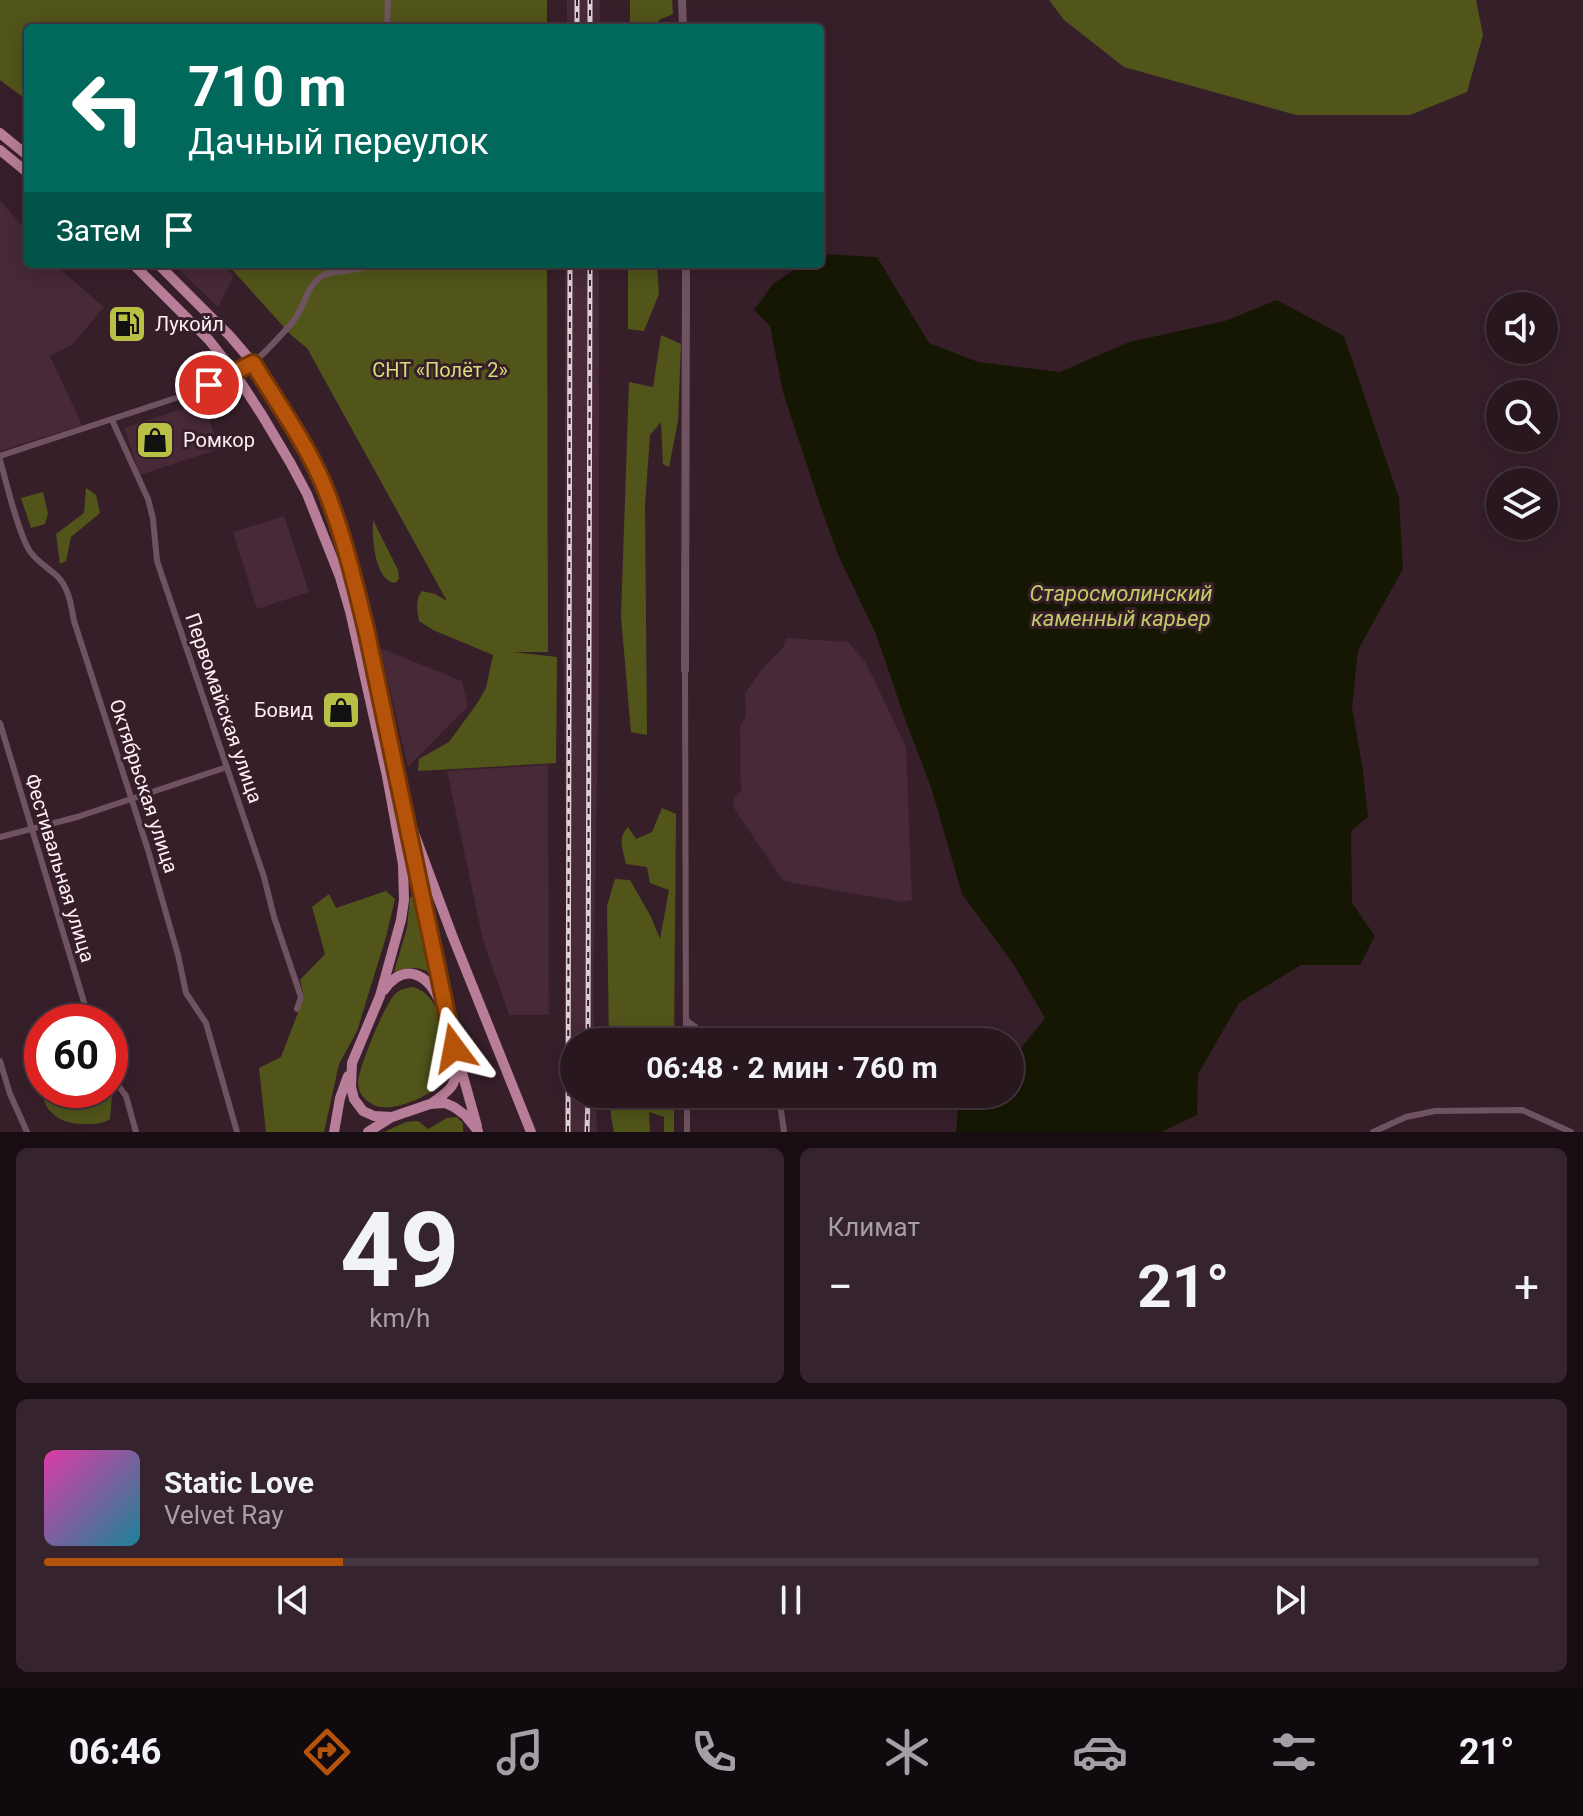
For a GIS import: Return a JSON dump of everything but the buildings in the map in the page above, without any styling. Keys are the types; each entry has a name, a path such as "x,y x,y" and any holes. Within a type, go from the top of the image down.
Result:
{"main road":[{"path":"0,133 24,153"},
{"path":"0,150 24,170"},
{"path":"137,268 209,340 234,372 307,494 350,611 403,864 404,900 380,996 340,1098 334,1132"},
{"path":"162,268 253,363 321,479 352,573 366,629 449,1026 479,1131"},
{"path":"402,804 531,1132"},
{"path":"380,996 396,977 416,974 436,994 449,1026"},
{"path":"430,1104 456,1079 454,1048"},
{"path":"352,1063 351,1087 358,1105 374,1116 392,1117"},
{"path":"368,1132 392,1117 430,1104 445,1103 465,1115 479,1131"}],"street":[{"path":"387,24 388,0"},
{"path":"682,0 683,24"},
{"path":"0,458 194,392 253,363 300,313 311,285 319,277 363,268"},
{"path":"686,268 686,1028"},
{"name":"Первомайская улица","path":"112,420 148,499 157,561 264,877 301,997 297,1009"},
{"name":"Октябрьская улица","path":"0,458 28,549 59,578 69,596 74,621 148,850 186,993 206,1023 237,1132"},
{"name":"Фестивальная улица","path":"0,723 84,1004"},
{"path":"0,837 77,817 227,767"},
{"path":"686,1020 697,1028"},
{"path":"0,1061 27,1132"},
{"path":"128,1103 136,1132"},
{"path":"687,1108 687,1132"},
{"path":"781,1108 784,1132"},
{"path":"1373,1132 1406,1117 1435,1111 1522,1110 1571,1132"}],"shaded area":[{"path":"567,0 600,0 600,24 567,24"},
{"path":"0,200 24,228 24,268 59,268 104,307 72,345 50,356 82,425 0,451"},
{"path":"177,268 225,268 234,276 218,307"},
{"path":"565,268 599,268 599,671 594,1028 565,1028"},
{"path":"204,402 219,449 140,475 124,428"},
{"path":"284,516 309,592 257,609 233,532"},
{"path":"786,638 848,642 866,663 906,747 912,900 902,902 783,881 734,808 733,799 741,791 740,725 746,717 745,693 762,669 783,648"},
{"path":"380,648 462,681 468,706 408,767"},
{"path":"548,765 549,1015 509,1015 483,940 447,771"},
{"path":"565,1108 596,1108 597,1132 565,1132"}],"green space":[{"path":"0,0 547,0 547,24 24,24 24,98 0,80"},
{"path":"630,0 672,0 673,14 659,20 658,24 630,24"},
{"path":"1049,0 1476,0 1483,35 1467,92 1410,115 1296,115 1124,67 1064,20"},
{"name":"СНТ «Полёт 2»","path":"231,268 547,268 548,652 513,652 557,657 556,763 418,771 419,759 449,742 478,702 486,688 493,655 419,621 417,601 422,591 447,601 307,348 291,335"},
{"path":"628,268 657,268 659,294 644,331 628,329"},
{"path":"661,335 681,344 678,421 669,467 663,464 661,422 650,435 645,505 647,735 631,732 621,617 629,382 653,387"},
{"path":"86,488 96,495 100,513 71,537 66,561 60,564 56,534 84,513"},
{"path":"43,492 48,514 45,524 31,528 21,498"},
{"path":"373,520 398,570 399,579 395,583 388,580 379,566 374,547"},
{"path":"662,808 676,814 674,1028 609,1028 607,906 615,879 630,880 660,939 669,890 650,883 647,867 626,864 622,844 628,827 636,839 652,832"},
{"path":"386,891 395,899 386,937 357,1031 339,1064 324,1132 266,1132 259,1068 281,1057 304,997 300,980 325,954 312,907 329,894 336,908"},
{"path":"416,896 435,976 415,968 394,972 407,928 410,897"},
{"path":"413,987 427,995 438,1013 448,1047 445,1077 417,1100 397,1106 378,1106 360,1093 359,1074 391,999 396,993"},
{"path":"48,1108 111,1108 110,1119 88,1124 62,1120"},
{"path":"611,1108 674,1108 674,1132 664,1132 664,1117 649,1112 650,1132 614,1132"},
{"path":"457,1117 463,1123 463,1132 384,1132 406,1122 418,1121 428,1129 447,1118"}],"water":[{"name":"Старосмолинский каменный карьер","path":"824,254 877,257 929,343 978,362 1060,372 1129,342 1225,321 1277,300 1344,336 1399,498 1403,569 1358,650 1352,708 1368,817 1351,831 1352,903 1375,936 1360,965 1301,965 1239,1003 1198,1074 1197,1115 1161,1132 956,1132 959,1108 1024,1108 1024,1044 1045,1018 1014,965 962,894 931,787 876,634 838,555 819,502 783,392 770,326 754,310 773,284 796,268 824,268"}],"railway":[{"path":"577,0 577,24"},
{"path":"590,0 590,24"},
{"path":"568,1132 570,268"},
{"path":"588,1028 590,268"},
{"path":"587,1132 588,1108"}],"place":[{"name":"Лукойл","path":"127,324"},
{"name":"Ромкор","path":"155,440"},
{"name":"Бовид","path":"341,710"}],"route":[{"path":"209,385 253,363 321,479 352,573 366,629 454,1048"}]}
